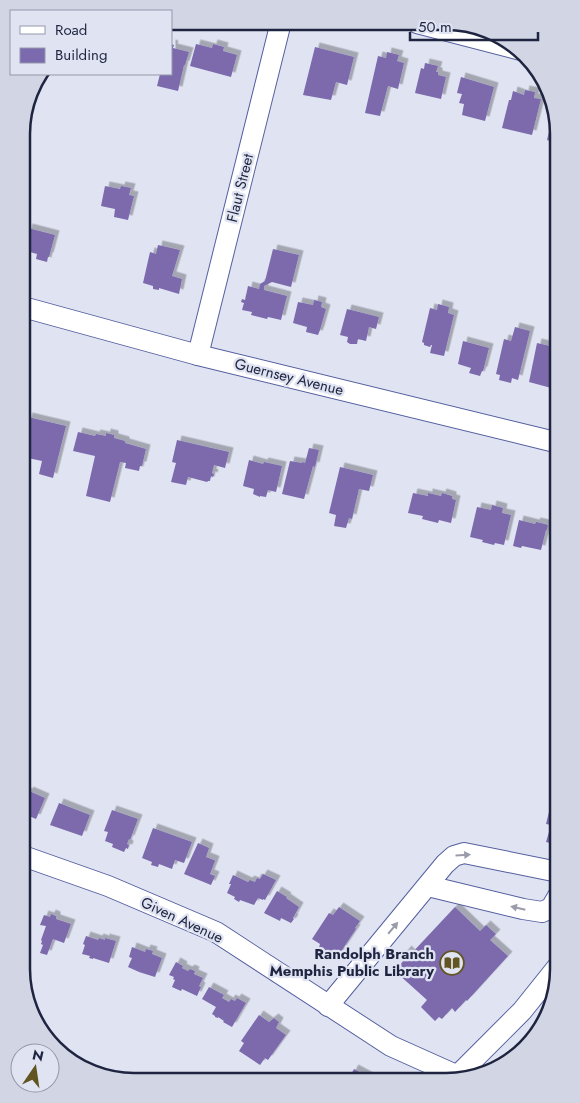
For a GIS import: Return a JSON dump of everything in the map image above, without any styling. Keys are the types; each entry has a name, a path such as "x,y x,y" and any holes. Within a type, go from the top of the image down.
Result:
{"street":[{"name":"Flaut Street","path":"198,355 280,30"},
{"path":"444,30 497,44"},
{"name":"Guernsey Avenue","path":"30,309 198,355 550,441"},
{"path":"328,1006 445,864 454,856 464,853 550,870"},
{"name":"Given Avenue","path":"30,858 108,886 216,932 391,1046 450,1073"},
{"path":"428,886 524,909 542,912 550,908"},
{"path":"461,1072 522,1011 542,1000 548,987"}],"building":[{"path":"172,44 174,45 173,48 189,52 178,91 157,86 160,75 172,75"},
{"path":"196,44 212,48 213,44 224,47 223,51 237,55 231,77 190,66"},
{"path":"315,47 354,57 347,85 336,82 331,100 303,95"},
{"path":"387,52 399,55 397,61 404,63 398,89 388,86 380,116 365,113 378,56 386,58"},
{"path":"425,63 438,66 436,72 438,72 438,75 446,77 441,99 415,93 421,68 424,69"},
{"path":"461,77 494,87 485,121 462,115 464,104 459,103 462,94 457,93"},
{"path":"525,90 535,92 534,98 541,99 532,135 502,128 513,91 524,95"},
{"path":"550,129 550,141 547,140"},
{"path":"105,186 120,189 121,186 131,188 129,195 134,196 128,220 114,217 115,209 101,206"},
{"path":"30,229 55,235 47,262 36,259 37,254 30,252"},
{"path":"158,245 180,250 172,276 182,279 179,294 159,288 159,290 153,289 153,286 143,283 150,252 156,254"},
{"path":"273,249 299,255 291,287 272,282 264,286 264,290 287,296 281,320 251,315 252,312 242,310 244,303 241,302 242,299 245,300 248,286 259,289 260,284 265,281"},
{"path":"314,300 322,302 321,307 326,309 318,335 306,332 307,327 293,323 298,302 313,305"},
{"path":"438,304 449,307 448,313 454,315 444,356 430,353 432,345 430,347 422,342 430,308 437,310"},
{"path":"347,309 379,317 376,329 369,327 366,341 358,339 357,344 350,344 347,342 348,337 340,335"},
{"path":"515,327 530,331 518,380 512,378 511,383 499,380 500,375 496,374 504,339 511,341"},
{"path":"463,341 489,348 480,376 469,373 471,368 458,364"},
{"path":"537,343 550,346 550,388 529,382"},
{"path":"30,417 66,426 53,478 39,474 42,461 30,458"},
{"path":"78,432 95,436 96,434 106,436 106,433 114,435 114,438 125,441 125,443 146,449 139,471 125,468 126,463 120,462 110,502 86,496 95,456 73,451"},
{"path":"177,440 229,452 225,468 214,465 213,477 211,476 210,481 207,482 188,477 186,485 171,482 176,463 172,462"},
{"path":"309,448 319,450 304,499 282,494 290,461 305,463"},
{"path":"249,460 282,466 276,492 268,490 266,497 260,497 253,494 254,489 243,486"},
{"path":"340,467 373,475 369,491 359,489 352,519 349,518 346,528 334,526 336,515 329,513"},
{"path":"413,493 428,496 428,493 441,496 442,493 452,496 452,499 456,500 451,523 439,520 438,523 422,519 423,516 408,513"},
{"path":"492,505 503,508 502,513 511,515 504,545 495,543 494,545 470,537 477,507 491,510"},
{"path":"519,520 548,525 541,550 513,546"},
{"path":"30,791 45,798 36,819 30,816"},
{"path":"59,803 90,815 82,836 50,825"},
{"path":"550,808 550,825 546,824"},
{"path":"112,810 138,819 127,844 129,845 128,849 126,848 124,852 112,847 113,844 105,841 108,832 104,831"},
{"path":"153,828 192,842 184,863 175,860 172,869 159,864 158,867 151,865 152,862 142,858"},
{"path":"550,828 550,843 546,842"},
{"path":"198,843 209,848 206,857 215,861 210,874 215,876 211,885 184,874"},
{"path":"263,874 276,880 265,900 258,898 254,905 240,900 239,902 234,899 235,897 227,893 233,875 248,882 250,880 255,882"},
{"path":"277,891 299,907 291,923 281,918 280,921 264,913"},
{"path":"339,907 360,921 338,956 329,950 327,952 319,947 320,944 312,939 329,913 333,915"},
{"name":"Randolph Branch Memphis Public Library","path":"455,907 480,931 486,925 496,934 490,940 508,956 455,1012 452,1008 442,1019 439,1017 435,1021 421,1007 427,1000 397,973 401,969 398,967 406,958 403,955 407,950 411,954"},
{"path":"51,914 56,916 56,919 71,924 64,943 53,939 47,955 40,953 43,945 41,940 46,926 40,925 44,915 50,917"},
{"path":"86,936 98,940 99,938 105,940 105,938 116,941 109,963 89,958 90,956 82,954"},
{"path":"132,947 145,952 146,949 153,951 152,954 162,958 155,977 128,967 132,958 129,957"},
{"path":"176,962 183,966 182,968 188,971 190,969 195,971 194,974 203,978 197,996 182,989 181,991 172,987 175,980 173,979 174,977 169,975"},
{"path":"209,987 224,995 222,998 229,1002 231,999 235,1001 237,998 246,1003 232,1027 218,1017 215,1017 212,1014 216,1007 202,999"},
{"path":"259,1015 269,1022 274,1018 279,1022 276,1028 286,1035 268,1060 265,1058 260,1065 239,1051 244,1043 241,1041"},
{"path":"354,1069 362,1073 352,1073"}],"place":[{"name":"Randolph Branch Memphis Public Library","path":"452,963"}]}
